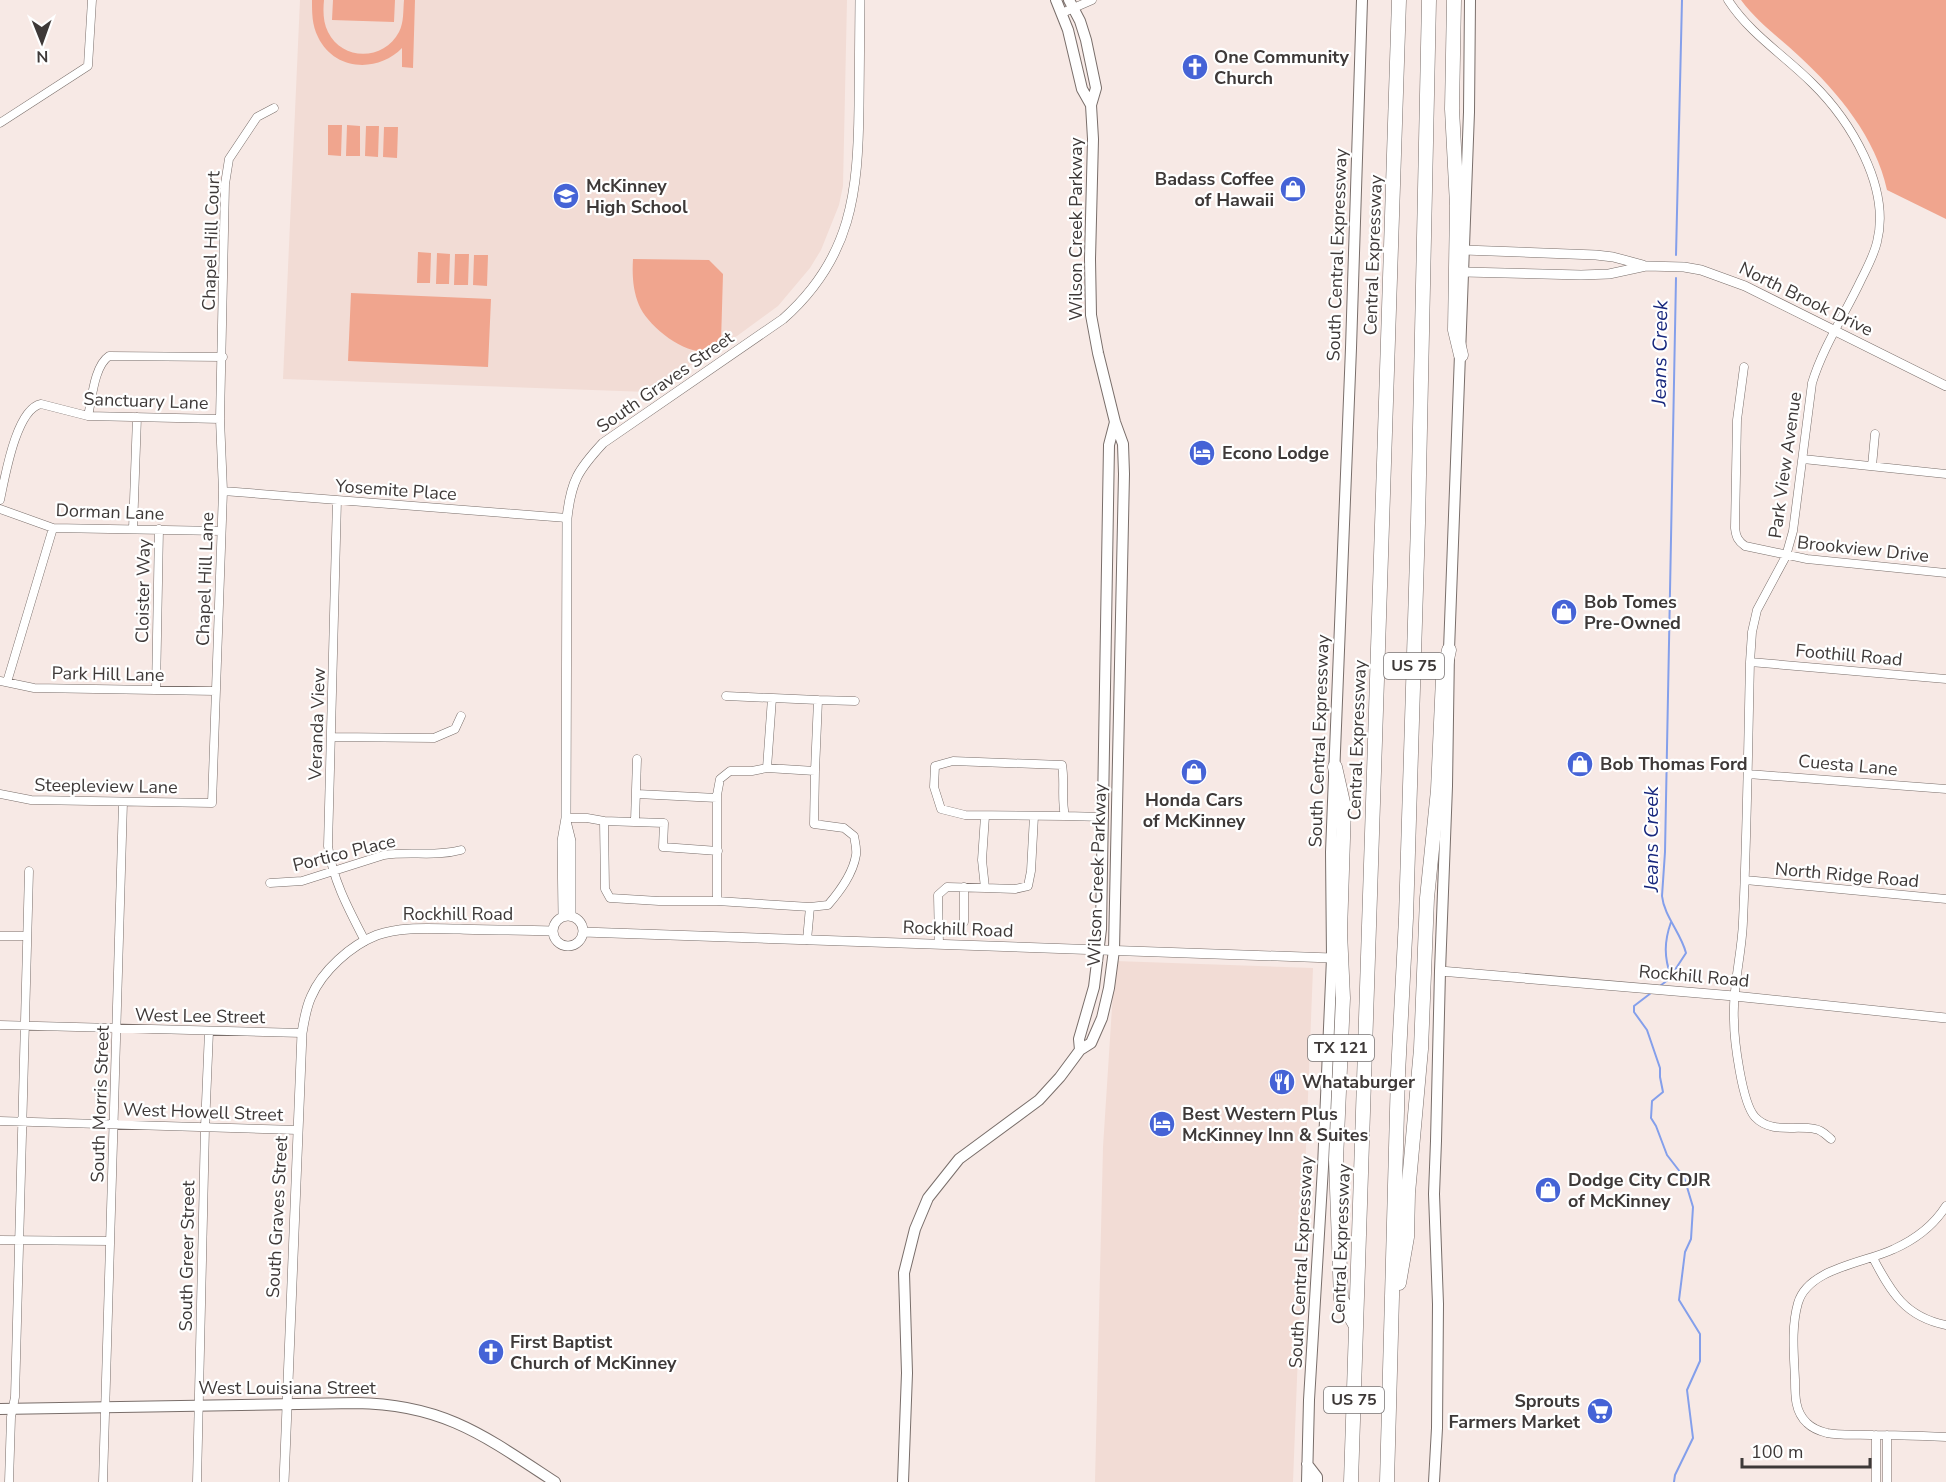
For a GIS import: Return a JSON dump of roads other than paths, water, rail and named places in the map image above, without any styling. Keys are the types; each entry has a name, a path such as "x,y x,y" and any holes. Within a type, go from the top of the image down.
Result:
{"highway":[{"name":"Central Expressway","path":"1352,1478 1399,0"},
{"name":"US 75","path":"1388,1479 1418,535 1429,0"},
{"path":"1454,0 1452,109 1457,205 1455,330 1461,356"},
{"path":"1391,1332 1407,1237 1408,1193 1421,1049 1426,898 1438,790 1443,678 1449,650"},
{"name":"TX 121","path":"1335,767 1344,807 1340,932 1343,998 1336,1160 1341,1299 1356,1326"}],"main road":[{"name":"Wilson Creek Parkway","path":"1056,0 1073,47 1082,89 1091,105"},
{"name":"South Central Expressway","path":"1307,1482 1309,1400 1323,1167 1332,958 1331,852 1350,383 1362,0"},
{"path":"1434,1482 1438,1304 1434,1194 1448,786 1449,650 1469,112 1470,0"},
{"name":"Wilson Creek Parkway","path":"1071,4 1080,21 1096,88 1091,105 1093,139 1091,315 1115,422 1123,444 1124,474 1114,950 1102,1018 1090,1043 1080,1050 1079,1039 1094,987 1100,950 1109,445 1115,422"},
{"path":"903,1482 907,1373 904,1273 909,1248 919,1219 928,1198 959,1159 1040,1100 1080,1050"},
{"name":"West Louisiana Street","path":"0,1409 372,1403 421,1410 461,1424 555,1482"},
{"path":"1307,1464 1317,1476 1317,1482"},
{"path":"534,1468 535,1482"}],"street":[{"path":"0,123 88,66 92,0"},
{"name":"South Graves Street","path":"567,916 571,841 566,819 567,518 574,482 580,470 603,443 776,325 802,301 828,264 848,218 857,175 860,0"},
{"path":"1062,13 1071,4 1092,0"},
{"name":"Park View Avenue","path":"1728,0 1761,39 1806,77 1831,105 1860,151 1876,185 1880,219 1878,241 1869,264 1815,374 1810,394 1795,521 1786,556 1757,610 1752,632 1750,663 1742,936 1734,996 1736,1044 1746,1096 1754,1115 1761,1122 1771,1127 1815,1129 1831,1138"},
{"name":"Chapel Hill Court","path":"223,357 225,184 230,159 257,117 274,108"},
{"name":"North Brook Drive","path":"1464,250 1613,257 1646,266"},
{"path":"1556,254 1556,275"},
{"name":"North Brook Drive","path":"1464,272 1609,274 1646,266 1684,267 1717,274 1946,386"},
{"path":"88,416 99,368 103,360 109,356 223,357"},
{"name":"Chapel Hill Lane","path":"212,803 224,491 220,419 223,357"},
{"name":"Brookview Drive","path":"1743,367 1737,420 1736,536 1745,546 1786,556 1946,573"},
{"name":"Sanctuary Lane","path":"0,500 11,450 27,412 34,406 41,404 88,416 220,419"},
{"path":"133,529 137,417"},
{"path":"1872,466 1875,434"},
{"path":"1803,459 1946,474"},
{"name":"Yosemite Place","path":"224,491 567,518"},
{"name":"Veranda View","path":"337,500 328,846 340,892 365,940"},
{"name":"Dorman Lane","path":"0,509 53,528 221,531"},
{"path":"4,682 53,528"},
{"name":"Cloister Way","path":"156,690 159,529"},
{"name":"Foothill Road","path":"1750,663 1946,679"},
{"name":"Park Hill Lane","path":"4,682 34,687 216,691"},
{"path":"726,696 855,701"},
{"path":"767,768 772,698"},
{"path":"604,821 605,889 610,898 717,901 810,907 828,905 840,891 857,853 854,836 844,828 814,824 818,700"},
{"path":"332,737 434,738 455,729 460,716"},
{"path":"635,821 637,759"},
{"path":"1065,816 1062,806 1064,780 1062,765 954,761 935,766 934,787 941,809 965,815 985,816 1104,817"},
{"path":"717,901 717,798 720,779 730,771 767,768 815,771"},
{"name":"Cuesta Lane","path":"1748,774 1946,789"},
{"name":"Steepleview Lane","path":"0,794 31,800 212,803"},
{"path":"637,794 717,798"},
{"name":"South Morris Street","path":"103,1482 123,802"},
{"path":"984,888 982,860 985,816"},
{"path":"939,945 938,896 947,887 1015,890 1028,886 1032,871 1034,816"},
{"path":"566,819 587,818 604,821 664,823 663,847 718,851"},
{"name":"Portico Place","path":"270,883 302,880 391,854 443,853 461,850"},
{"path":"9,1482 12,1409 15,1397 29,872"},
{"name":"North Ridge Road","path":"1744,880 1946,899"},
{"path":"964,887 964,922"},
{"path":"807,940 810,907"},
{"path":"567,916 579,920 583,932 577,943 568,946 559,944 552,931 555,921 567,916"},
{"name":"Rockhill Road","path":"365,940 395,931 419,928 552,931"},
{"name":"Rockhill Road","path":"583,932 1332,958"},
{"path":"0,936 27,936"},
{"name":"South Graves Street","path":"284,1482 302,1033 305,1014 317,987 344,955 365,940"},
{"name":"Rockhill Road","path":"1440,970 1734,996 1946,1018"},
{"name":"West Lee Street","path":"0,1025 302,1033"},
{"name":"South Greer Street","path":"197,1482 209,1031"},
{"name":"West Howell Street","path":"0,1122 298,1130"},
{"path":"1946,1206 1919,1235 1895,1249 1814,1280 1801,1294 1797,1303 1794,1331 1795,1395 1801,1417 1816,1430 1839,1434 1946,1437"},
{"path":"0,1240 110,1241"},
{"path":"1873,1258 1890,1289 1903,1305 1921,1317 1946,1325"},
{"path":"1876,1435 1876,1482"},
{"path":"1887,1435 1887,1482"}],"waterway":[{"name":"Jeans Creek","path":"1676,255 1682,0"},
{"name":"Jeans Creek","path":"1660,986 1669,979 1686,953 1666,911 1662,896 1665,852 1676,278"},
{"path":"1671,922 1666,950 1671,977"},
{"name":"Jeans Creek","path":"1651,993 1634,1006 1634,1012 1647,1030 1660,1068 1663,1092 1652,1101 1651,1118 1667,1155 1684,1177 1693,1207 1691,1239 1685,1252 1679,1300 1700,1334 1700,1361 1687,1390 1693,1438 1675,1475 1674,1482"}],"place":[{"name":"One Community Church","path":"1195,67"},
{"name":"Badass Coffee of Hawaii","path":"1293,189"},
{"name":"McKinney High School","path":"566,196"},
{"name":"Econo Lodge","path":"1202,453"},
{"name":"Bob Tomes Pre-Owned","path":"1564,612"},
{"name":"Bob Thomas Ford","path":"1580,764"},
{"name":"Honda Cars of McKinney","path":"1194,772"},
{"name":"Whataburger","path":"1282,1082"},
{"name":"Best Western Plus McKinney Inn & Suites","path":"1162,1124"},
{"name":"Dodge City CDJR of McKinney","path":"1548,1190"},
{"name":"First Baptist Church of McKinney","path":"491,1352"},
{"name":"Sprouts Farmers Market","path":"1600,1411"}]}
